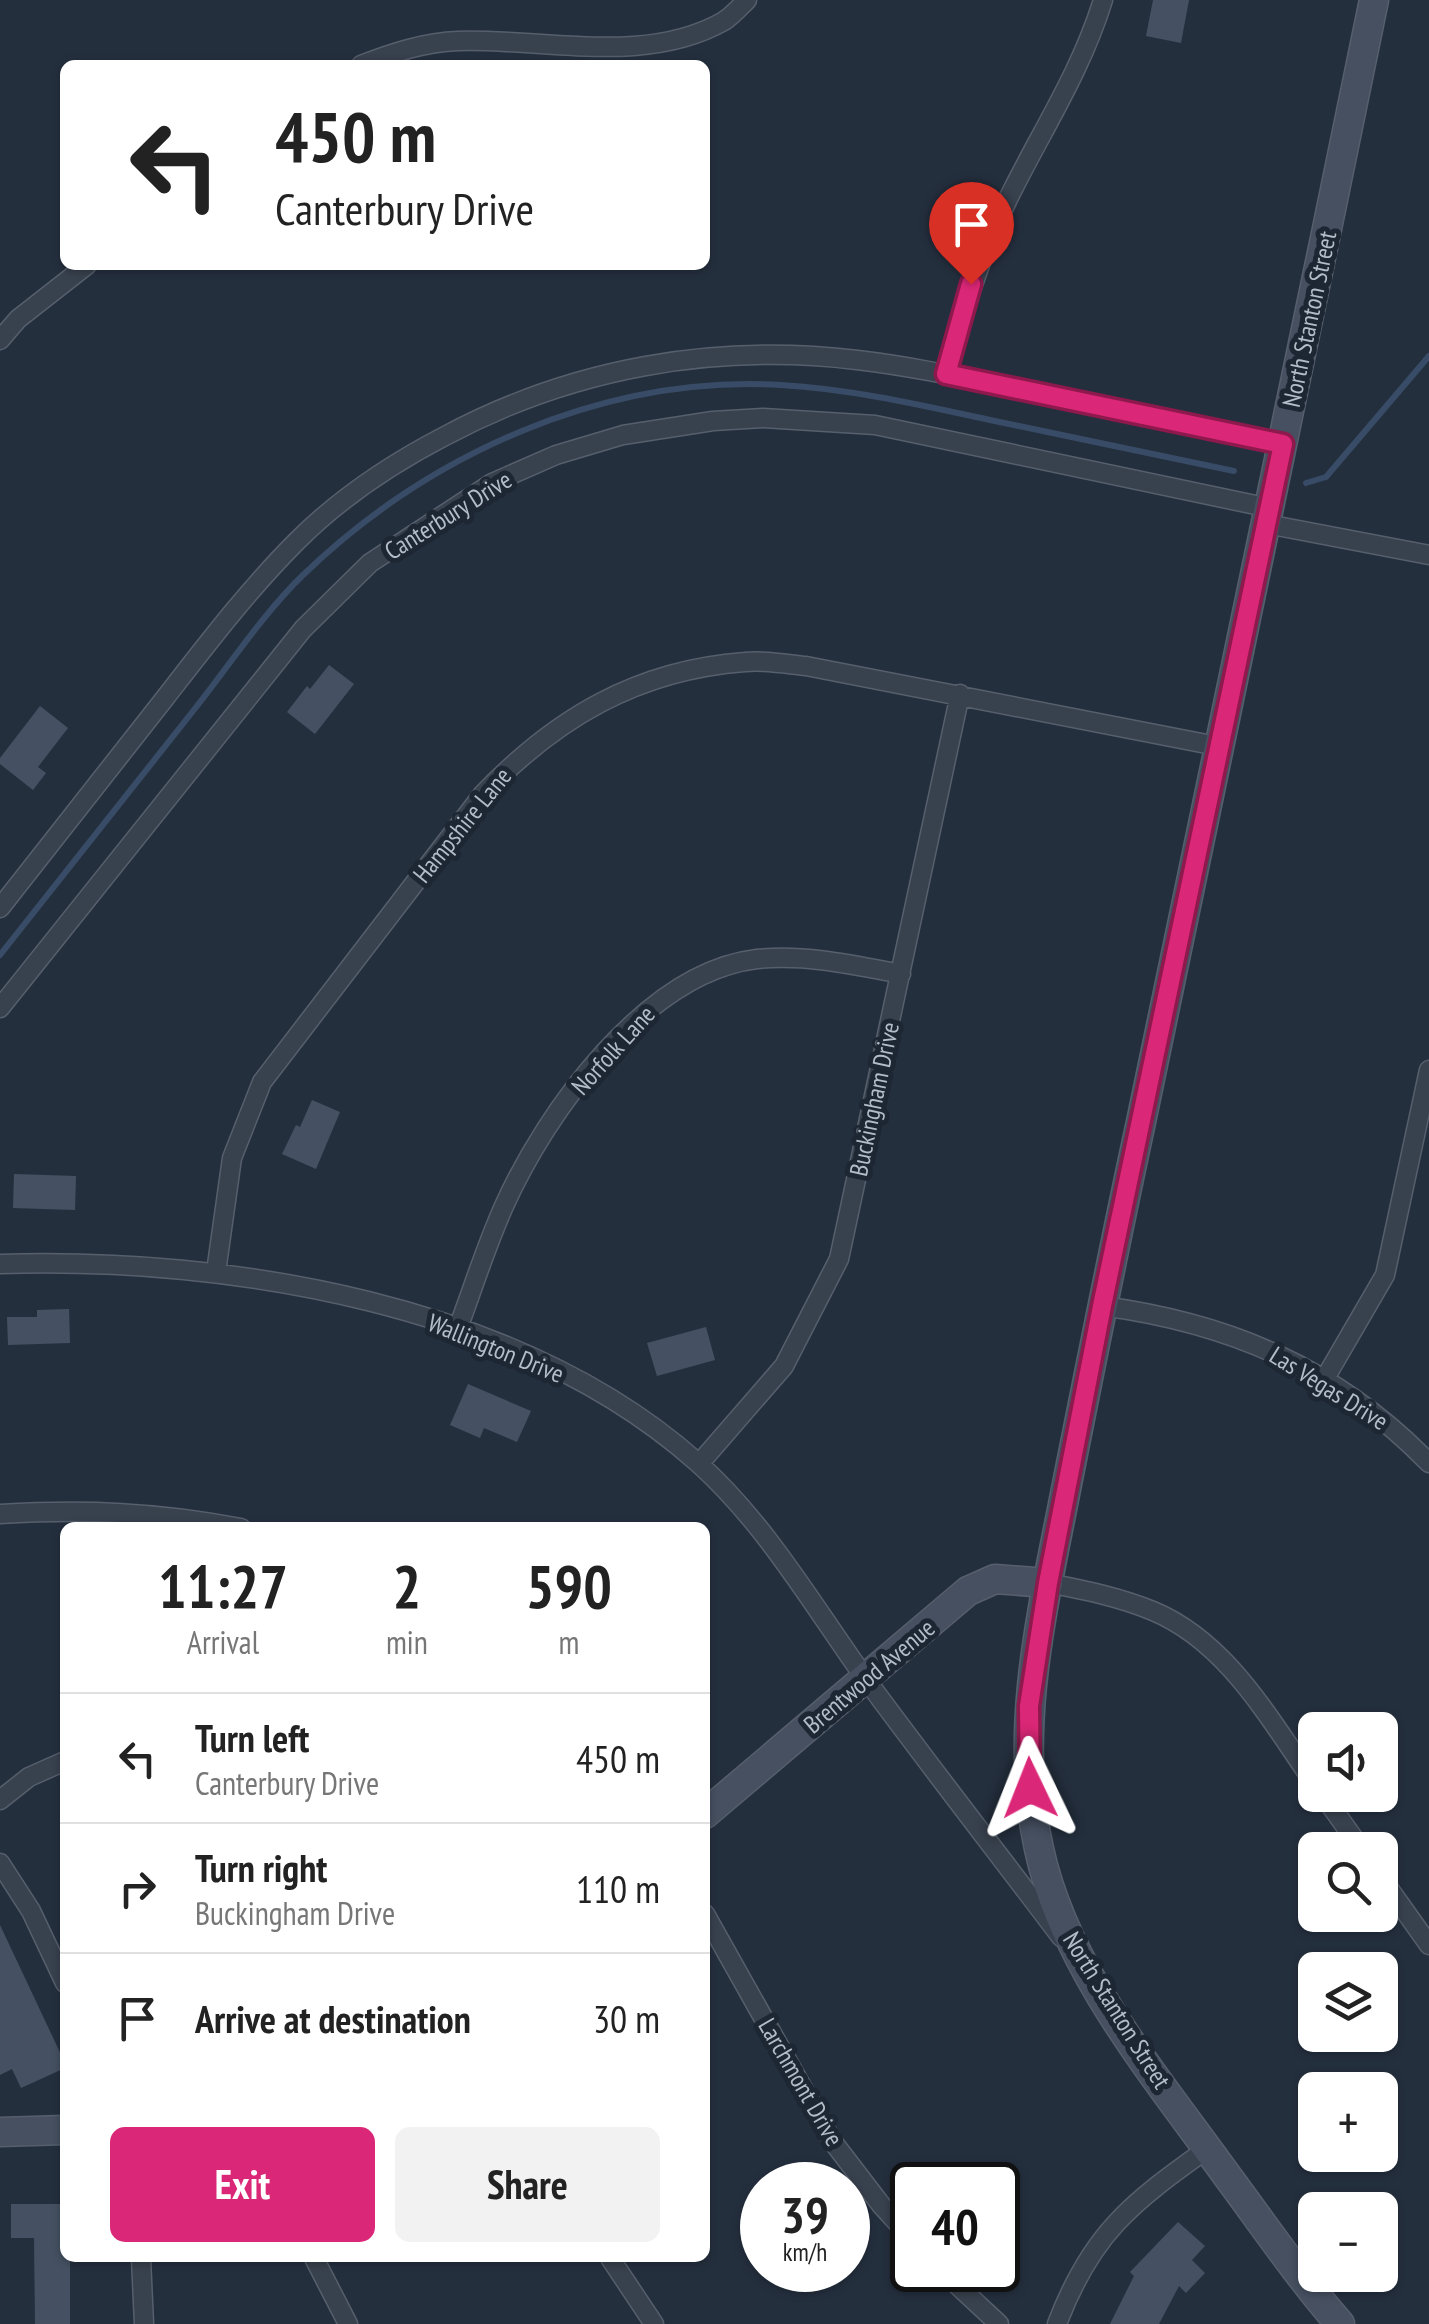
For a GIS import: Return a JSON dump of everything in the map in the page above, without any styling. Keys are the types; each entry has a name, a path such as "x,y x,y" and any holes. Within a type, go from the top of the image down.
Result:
{"street":[{"path":"374,60 397,51 455,40 631,46 679,38 726,20 747,0"},
{"path":"946,374 971,284 992,233 1072,84 1103,0"},
{"name":"North Stanton Street","path":"1340,2324 1305,2283 1208,2149 1080,1962 1054,1904 1040,1855 1030,1796 1029,1706 1048,1583 1102,1306 1222,747 1374,0"},
{"path":"0,340 18,319 81,270"},
{"path":"0,908 246,595 299,539 352,493 413,452 532,396 602,374 670,360 737,354 806,355 946,374 1283,444"},
{"name":"Canterbury Drive","path":"0,1008 303,630 370,563 492,483 556,455 623,435 713,421 814,418 875,425 1429,555"},
{"name":"Hampshire Lane","path":"216,1272 232,1158 262,1082 483,794 549,732 586,708 631,688 684,672 746,662 806,666 1222,747"},
{"name":"Buckingham Drive","path":"699,1464 784,1366 839,1258 960,694"},
{"name":"Norfolk Lane","path":"458,1328 503,1208 529,1156 609,1048 655,1002 700,976 754,960 808,958 902,974"},
{"path":"1324,1380 1384,1275 1423,1130 1429,1070"},
{"name":"Wallington Drive","path":"0,1264 75,1262 216,1272 367,1302 458,1328 602,1393 699,1464 756,1523 866,1679 1080,1962"},
{"name":"Las Vegas Drive","path":"1102,1306 1221,1330 1276,1352 1400,1433 1429,1463"},
{"path":"0,1514 100,1510 203,1522"},
{"name":"Brentwood Avenue","path":"710,1810 981,1583 994,1579 1048,1583"},
{"path":"1048,1583 1106,1594 1157,1612 1213,1651 1239,1677 1298,1760"},
{"path":"0,1800 28,1777 60,1763"},
{"path":"0,1863 31,1912 60,1973"},
{"path":"1398,1901 1429,1945"},
{"name":"Larchmont Drive","path":"710,1923 833,2142 890,2215"},
{"path":"0,2132 60,2130"},
{"path":"1057,2324 1085,2262 1116,2220 1208,2149"},
{"path":"140,2262 144,2324"},
{"path":"316,2262 348,2324"},
{"path":"613,2262 654,2324"},
{"path":"965,2292 999,2324"}],"building":[{"path":"1153,0 1189,0 1181,43 1146,36"},
{"path":"329,665 354,684 315,734 287,712"},
{"path":"40,706 68,728 38,767 46,773 33,790 0,764 0,758"},
{"path":"312,1100 340,1112 316,1169 282,1154"},
{"path":"14,1174 76,1176 75,1210 13,1208"},
{"path":"69,1309 70,1343 8,1345 7,1317 37,1317 37,1310"},
{"path":"706,1327 715,1360 657,1376 647,1343"},
{"path":"468,1384 531,1411 517,1442 484,1428 480,1438 450,1425"},
{"path":"0,1925 60,2052 60,2070 21,2088 12,2069 0,2075"},
{"path":"11,2204 60,2204 60,2262 70,2262 70,2324 35,2324 34,2238 11,2238"},
{"path":"1178,2222 1205,2246 1192,2260 1205,2273 1186,2293 1179,2286 1159,2324 1110,2324 1134,2276 1130,2272"}],"waterway":[{"path":"1306,483 1326,477 1429,356"},
{"path":"0,955 261,622 302,576 351,532 405,493 462,459 522,431 584,409 649,393 714,385 781,385 886,398 1234,471"}],"route":[{"path":"971,284 946,374 1283,444 1102,1306 1048,1583 1029,1706 1030,1788"}]}
